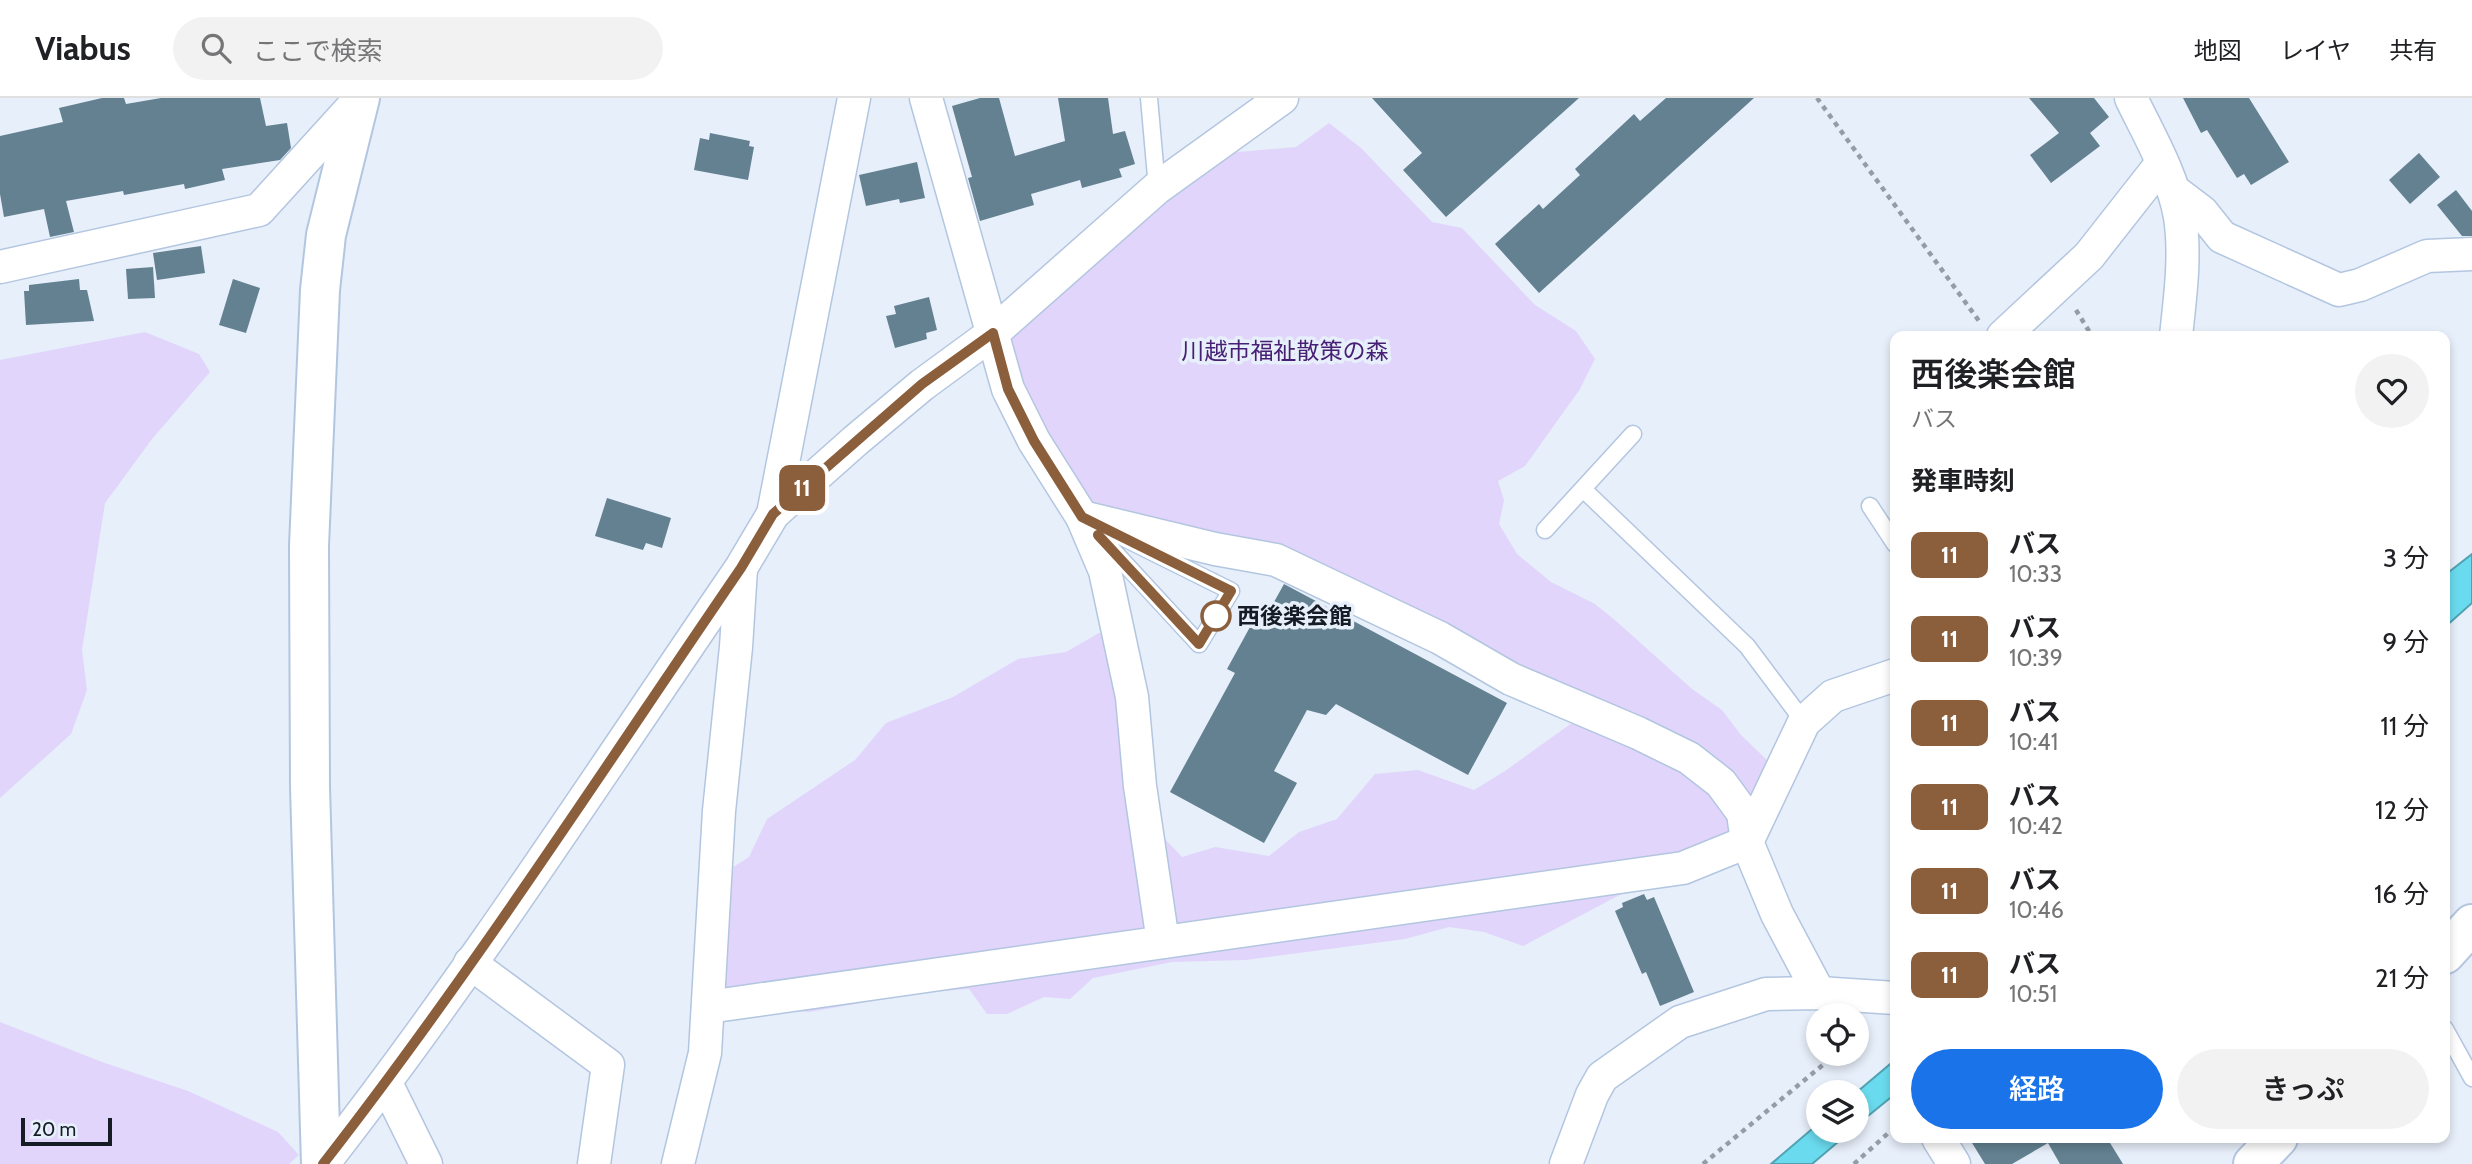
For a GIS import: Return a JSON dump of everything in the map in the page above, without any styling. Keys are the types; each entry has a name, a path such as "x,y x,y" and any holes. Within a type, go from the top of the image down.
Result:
{"street":[{"path":"773,514 854,98"},
{"path":"926,98 1008,389 1034,441 1082,517 1105,572 1132,697 1140,786 1163,942"},
{"path":"322,1164 386,1083 470,963 741,568 773,514 922,384 993,333 1157,188 1282,98"},
{"path":"2131,98 2167,176 2180,217 2182,248 2176,331"},
{"path":"0,267 259,210 359,99"},
{"path":"322,1164 310,787 309,546 320,290 327,235 359,99"},
{"path":"1992,330 2089,256 2167,176"},
{"path":"2167,176 2222,237 2339,290 2360,285 2427,256 2472,254"},
{"path":"1082,517 1215,549 1276,560 1440,638 1511,679 1638,733 1689,758 1721,783 1743,813 1746,842 1777,914 1819,993"},
{"path":"678,1164 705,1053 719,811 736,647 741,568"},
{"path":"708,1007 1682,868 1746,842 1804,722 1833,696 1890,677"},
{"path":"2450,948 2472,924"},
{"path":"470,963 608,1065 594,1164"},
{"path":"1566,1164 1592,1095 1602,1077 1681,1021 1766,994 1819,993 1890,998"},
{"path":"386,1083 426,1164"},
{"path":"1941,1143 1954,1164"},
{"path":"2253,1164 2273,1143"}],"lane":[{"path":"1149,98 1157,188"},
{"path":"1545,530 1633,434"},
{"path":"1583,489 1747,646 1804,722"},
{"path":"1870,506 1890,536"},
{"path":"1082,517 1231,591 1199,644 1163,605 1082,517"},
{"path":"2450,1038 2472,1079"}],"path":[{"path":"1817,98 1992,330"},
{"path":"1703,1164 1821,1066"},
{"path":"1854,1164 1890,1132"}],"green space":[{"name":"川越市福祉散策の森","path":"1329,123 1361,148 1432,222 1462,228 1535,305 1576,331 1595,359 1580,389 1525,466 1498,481 1504,500 1499,524 1517,554 1551,582 1595,604 1616,621 1692,689 1722,710 1741,735 1769,762 1762,779 1748,799 1733,835 1523,946 1484,932 1449,927 1405,939 1246,960 1172,962 1093,978 1070,999 1044,997 1007,1014 987,1014 969,989 925,992 809,1012 746,1008 693,970 700,925 724,873 749,857 767,819 855,760 886,723 953,697 1018,659 1066,652 1099,633 1131,641 1163,837 1182,857 1215,847 1269,856 1299,832 1337,819 1375,774 1418,770 1474,790 1576,720 1543,680 1134,517 1092,503 1072,478 1037,418 1010,357 1014,320 1226,153 1296,147"},
{"path":"145,332 199,354 210,372 152,439 105,503 82,650 87,690 71,734 0,798 0,360"},
{"path":"0,1022 102,1062 188,1091 278,1132 299,1155 289,1164 0,1164"}],"water":[{"path":"2472,554 2472,603 2450,623 2450,571"},
{"path":"1890,1064 1890,1098 1869,1115 1869,1082"},
{"path":"1806,1134 1806,1143 1837,1143 1812,1164 1771,1164"}],"building":[{"path":"102,98 124,98 126,104 161,98 260,98 266,126 287,123 291,148 280,160 222,169 225,180 185,189 184,184 124,195 123,191 66,201 74,232 50,237 44,209 4,217 0,194 0,136 63,122 59,108"},
{"path":"980,98 999,98 1015,156 1065,141 1058,98 1108,98 1113,134 1125,131 1135,164 1119,169 1122,177 1082,188 1080,180 1031,194 1034,205 980,221 968,178 972,177 952,106"},
{"path":"1372,98 1579,98 1446,217 1403,170 1422,153"},
{"path":"1666,98 1754,98 1539,293 1495,244 1539,204 1543,209 1580,175 1575,169 1634,114 1640,121"},
{"path":"2029,98 2094,98 2109,117 2090,133 2100,146 2051,183 2030,155 2059,133"},
{"path":"2183,98 2249,98 2289,162 2251,185 2244,174 2237,178 2207,130 2201,133"},
{"path":"710,133 750,141 749,146 754,147 748,180 694,170 700,138 709,140"},
{"path":"2419,153 2440,177 2410,204 2389,180"},
{"path":"917,162 925,198 900,203 899,199 866,206 859,175"},
{"path":"2456,190 2472,211 2472,236 2462,236 2437,205"},
{"path":"201,246 205,273 157,280 153,253"},
{"path":"153,267 155,298 128,299 126,269"},
{"path":"79,279 80,290 87,290 94,321 26,325 24,291 29,291 29,285"},
{"path":"233,279 260,288 246,333 219,325"},
{"path":"929,297 937,330 926,333 927,339 895,348 886,316 896,314 894,306"},
{"path":"607,498 671,518 662,548 646,543 643,550 595,536"},
{"name":"西後楽会館","path":"1284,584 1507,703 1468,775 1336,704 1326,715 1307,710 1274,771 1297,783 1264,843 1170,792 1235,673 1227,669 1256,616 1264,620"},
{"path":"1644,894 1647,900 1654,897 1694,992 1660,1006 1646,972 1642,974 1615,911 1623,907 1622,903"},
{"path":"1972,1143 2048,1143 2012,1164 1985,1164"},
{"path":"2048,1143 2110,1143 2123,1164 2060,1164"}],"bus line":[{"name":"11","path":"323,1164 386,1083 470,963 741,568 773,514 922,384 993,333 1008,389 1034,441 1082,517 1231,591 1199,644 1098,535"}],"place":[{"name":"西後楽会館","path":"1216,616"}]}
